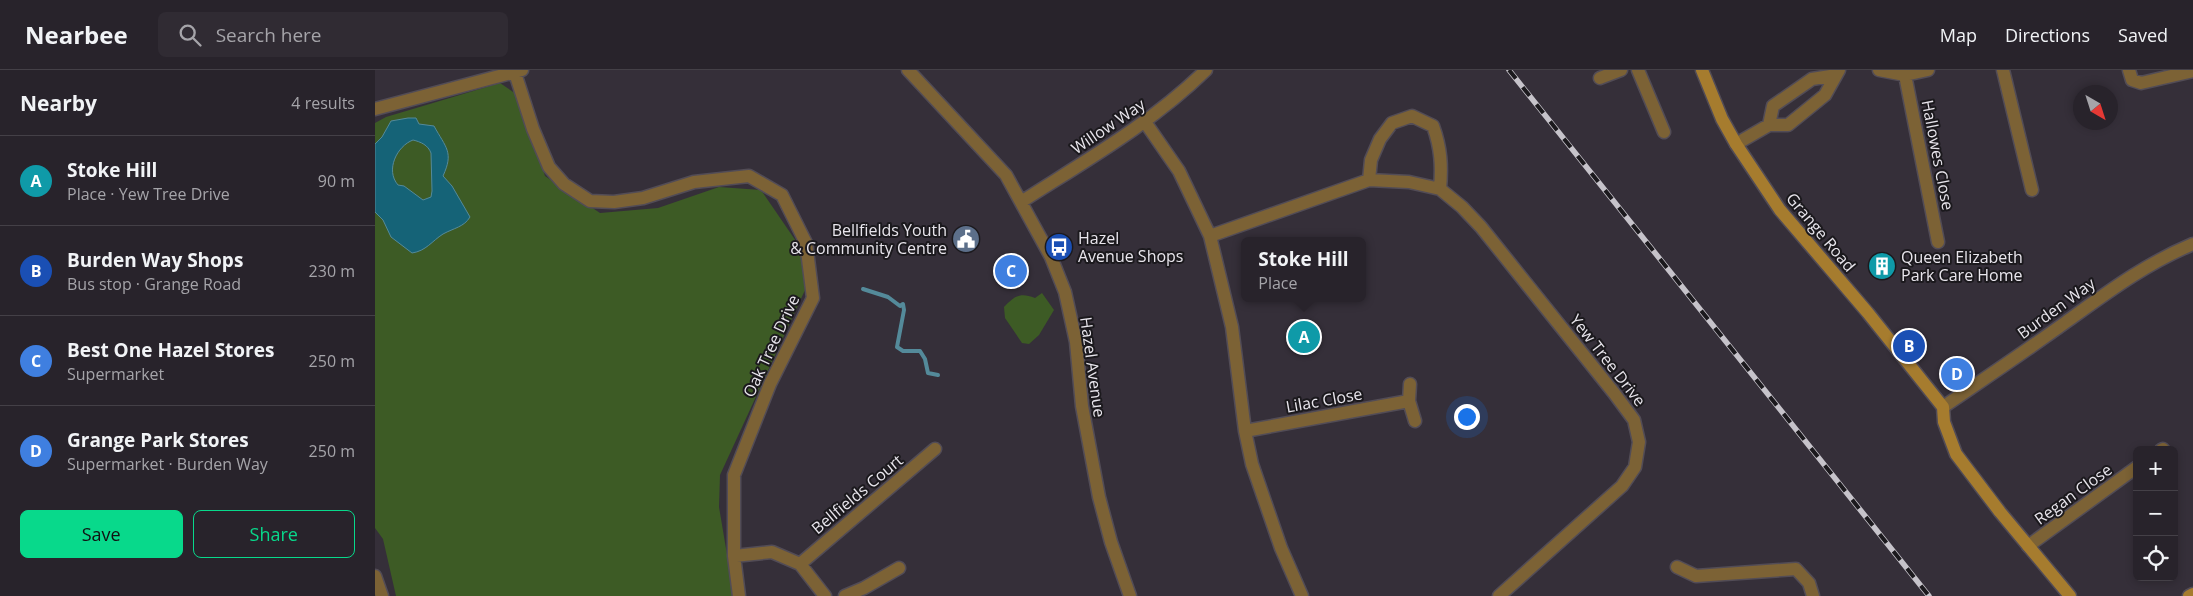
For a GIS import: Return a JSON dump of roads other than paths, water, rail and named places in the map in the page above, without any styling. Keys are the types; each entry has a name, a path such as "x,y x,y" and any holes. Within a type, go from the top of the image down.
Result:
{"street":[{"name":"Hazel Avenue","path":"908,70 1006,175 1051,257 1065,292 1076,342 1083,415 1099,498 1111,542 1130,596"},
{"name":"Willow Way","path":"1021,202 1145,122 1184,92 1206,70"},
{"path":"1600,78 1621,70"},
{"path":"1638,70 1664,132"},
{"name":"Grange Road","path":"1702,70 1722,119 1736,144 1780,210 1873,320 1943,407 1944,422 1956,454 2070,596"},
{"path":"1879,70 1905,75 1929,70"},
{"path":"2003,70 2032,190"},
{"path":"2129,70 2132,80 2141,83 2193,71"},
{"path":"375,109 519,71"},
{"name":"Oak Tree Drive","path":"519,71 533,130 549,167 565,184 590,201 623,201 643,198 695,182 749,176 782,195 806,243 813,298 771,384 734,475 734,556 739,596"},
{"path":"1769,125 1773,106 1812,79 1837,72"},
{"path":"1736,144 1769,125 1788,125 1825,95 1837,72"},
{"name":"Hallowes Close","path":"1905,75 1938,242"},
{"path":"1369,180 1371,160 1381,139 1392,123 1412,116 1433,126 1439,144 1442,168 1440,189"},
{"path":"1145,122 1179,171 1210,236 1232,328 1245,431 1252,464 1262,498 1302,596"},
{"name":"Yew Tree Drive","path":"1210,236 1369,180 1409,182 1440,189 1462,207 1481,227 1634,420 1639,442 1635,466 1622,486 1499,596"},
{"name":"Burden Way","path":"1943,407 2066,322 2114,286 2171,253 2193,244"},
{"path":"1410,384 1409,401 1415,421"},
{"name":"Lilac Close","path":"1245,431 1409,401"},
{"name":"Bellfields Court","path":"800,564 935,449"},
{"name":"Regan Close","path":"2028,546 2133,470"},
{"path":"734,556 772,552 800,564 825,596"},
{"path":"1677,567 1696,576 1796,569 1809,583 1813,596"},
{"path":"845,596 864,588 899,568"},
{"path":"375,576 381,596"},
{"path":"2189,596 2193,594"}],"water":[{"path":"416,118 419,124 434,126 445,145 448,155 443,176 452,186 470,217 462,225 443,234 425,248 412,253 391,237 383,220 375,212 375,144 382,137 391,121","holes":["413,140 426,146 431,153 431,197 423,200 404,186 398,185 394,179 393,166 395,159 402,147"]}],"waterway":[{"path":"863,289 888,297 900,306 903,304 904,310 897,347 903,351 920,351 925,359 928,373 938,375"}],"railway":[{"path":"1509,70 1929,596"}],"place":[{"name":"Bellfields Youth & Community Centre","path":"966,239"},
{"name":"Hazel Avenue Shops","path":"1059,247"},
{"name":"Queen Elizabeth Park Care Home","path":"1882,266"},
{"name":"Best One Hazel Stores","path":"1011,271"},
{"name":"Stoke Hill","path":"1304,337"},
{"name":"Burden Way Shops","path":"1909,346"},
{"name":"Grange Park Stores","path":"1957,374"}]}
